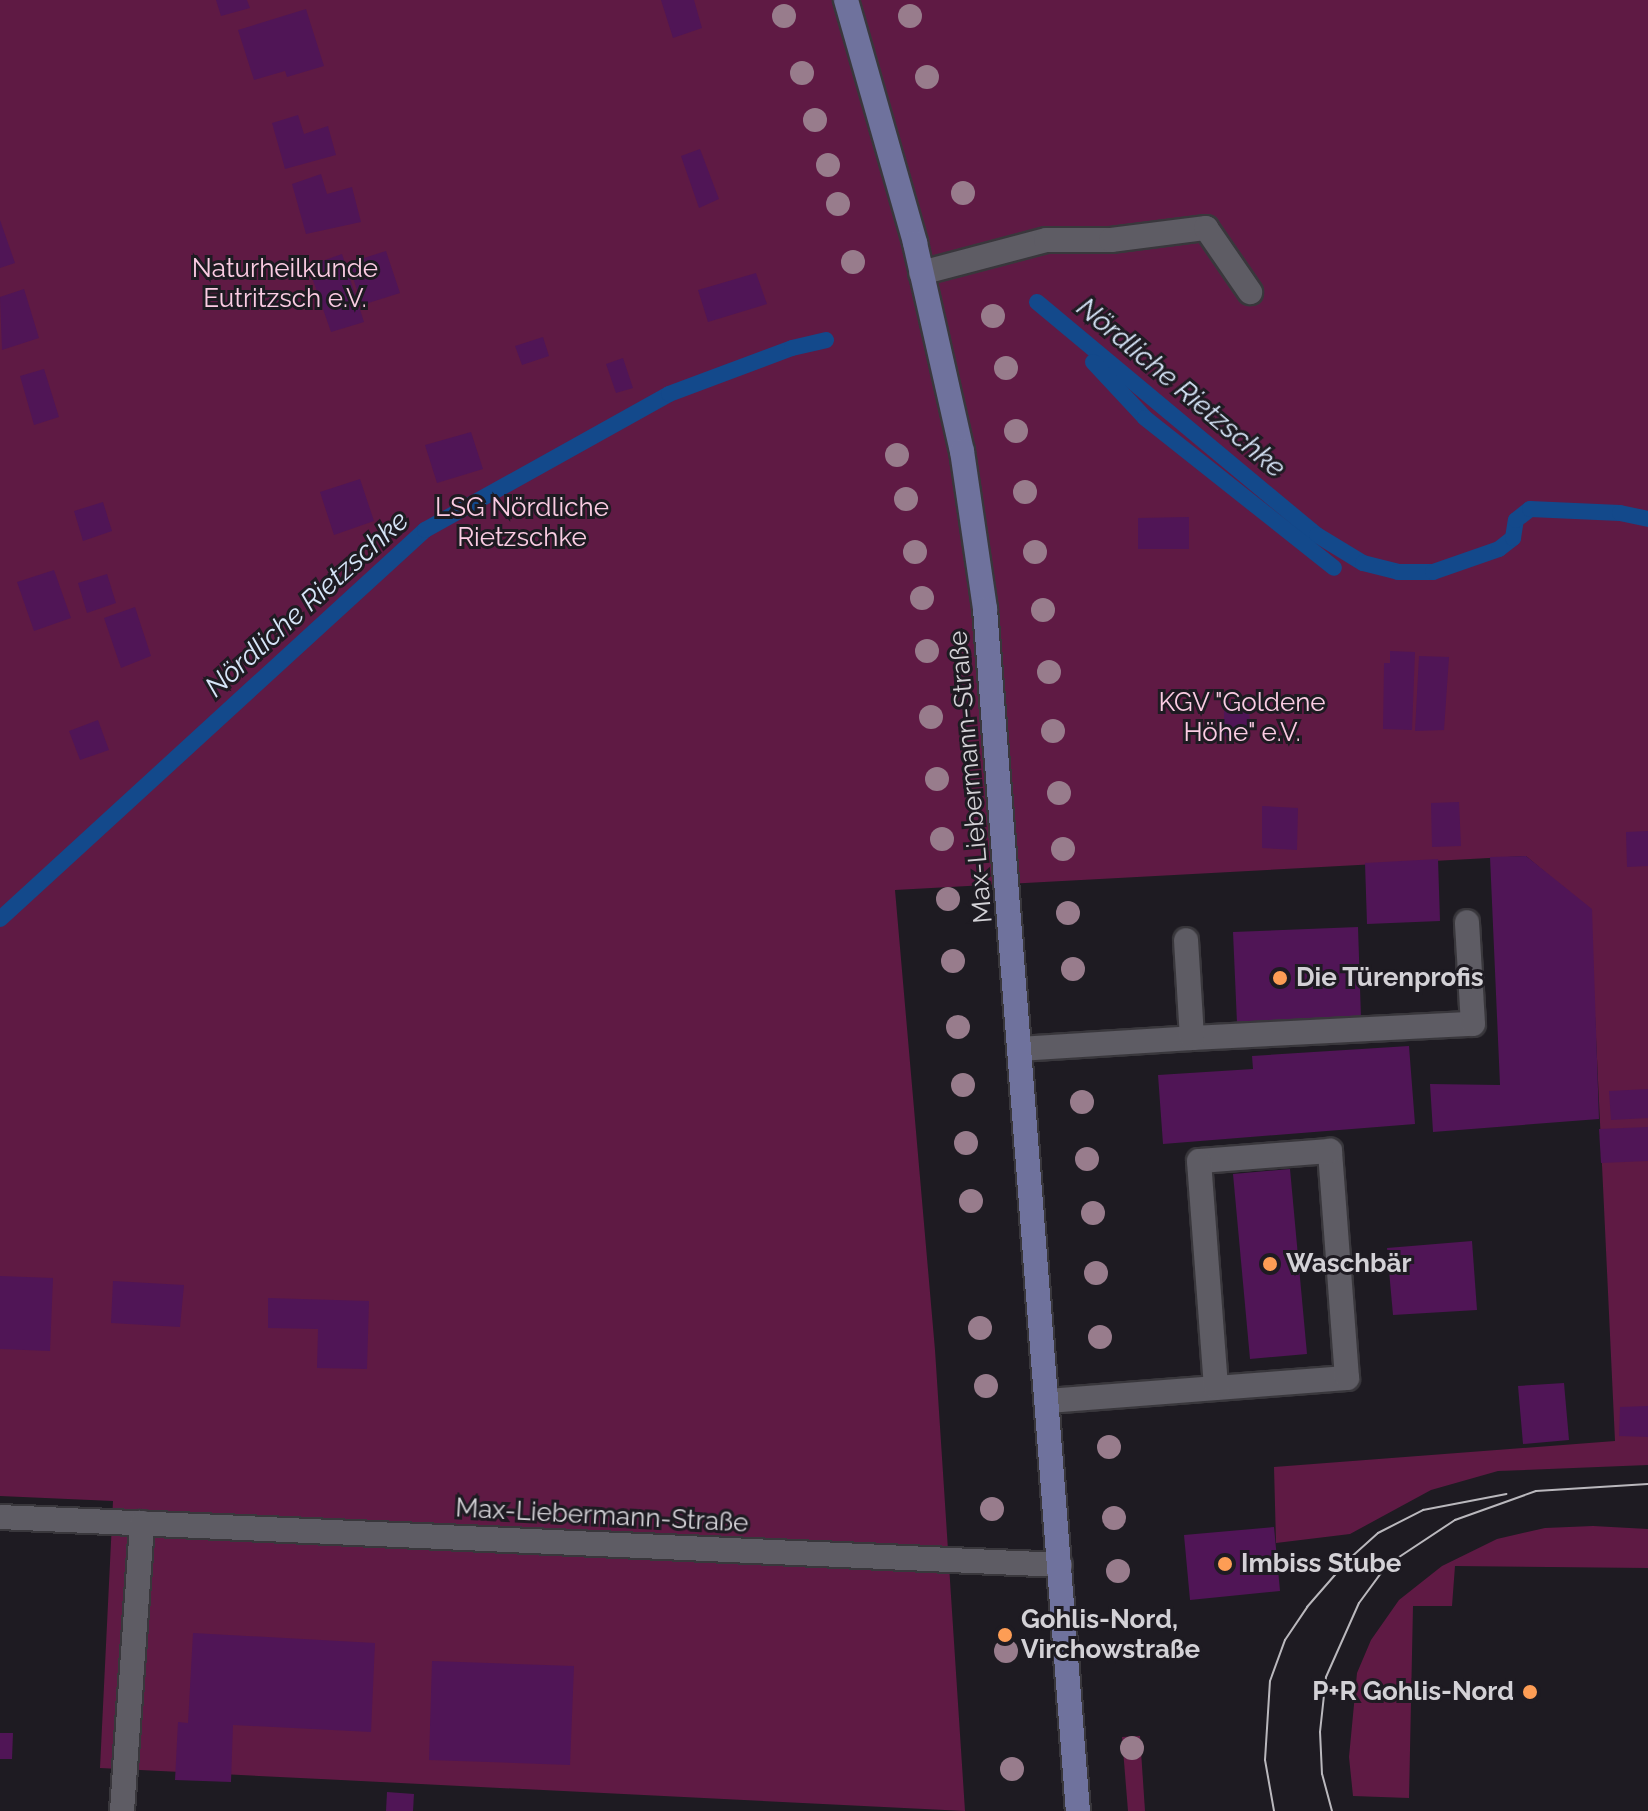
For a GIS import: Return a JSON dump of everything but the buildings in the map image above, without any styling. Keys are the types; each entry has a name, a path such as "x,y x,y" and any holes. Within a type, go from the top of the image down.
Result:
{"main road":[{"name":"Max-Liebermann-Straße","path":"846,0 921,273 962,451 985,609 1078,1811"}],"street":[{"path":"921,273 1046,240 1111,240 1206,228 1250,292"},
{"path":"1019,1049 1473,1024 1467,922"},
{"path":"1186,940 1192,1038"},
{"path":"1047,1401 1347,1378 1330,1151 1199,1161 1216,1387"},
{"name":"Max-Liebermann-Straße","path":"0,1517 1060,1565"},
{"path":"122,1811 142,1523"}],"green space":[{"name":"LSG Nördliche Rietzschke","path":"0,0 1648,0 1648,1465 1498,1471 1431,1490 1350,1534 1276,1543 1274,1467 1615,1441 1590,910 1526,856 895,890 935,1350 965,1811 100,1768 113,1501 0,1496"},
{"path":"1593,1526 1648,1529 1648,1568 1455,1566 1452,1606 1413,1606 1409,1798 1353,1796 1349,1757 1357,1673 1371,1640 1399,1600 1442,1566 1497,1539 1545,1528"},
{"path":"1140,1736 1145,1811 1128,1811 1122,1737"}],"waterway":[{"name":"Nördliche Rietzschke","path":"1037,302 1317,535 1363,563 1398,572 1433,572 1499,549 1513,538 1516,520 1530,509 1620,513 1648,519"},
{"name":"Nördliche Rietzschke","path":"0,919 425,530 669,394 792,348 826,340"},
{"name":"Nördliche Rietzschke","path":"1093,362 1145,418 1334,568"}],"tram line":[{"path":"1332,1811 1322,1774 1320,1732 1326,1677 1359,1603 1387,1565 1455,1520 1536,1491 1648,1484"},
{"path":"1274,1811 1265,1760 1270,1681 1285,1640 1307,1607 1348,1560 1378,1533 1423,1510 1506,1494"}],"place":[{"name":"Die Türenprofis","path":"1280,978"},
{"name":"Waschbär","path":"1270,1264"},
{"name":"Imbiss Stube","path":"1225,1564"},
{"name":"Gohlis-Nord, Virchowstraße","path":"1005,1635"},
{"name":"P+R Gohlis-Nord","path":"1530,1692"}],"park label":[{"name":"Naturheilkunde Eutritzsch e.V.","path":"285,284"},
{"name":"KGV \"Goldene Höhe\" e.V.","path":"1242,718"}]}
